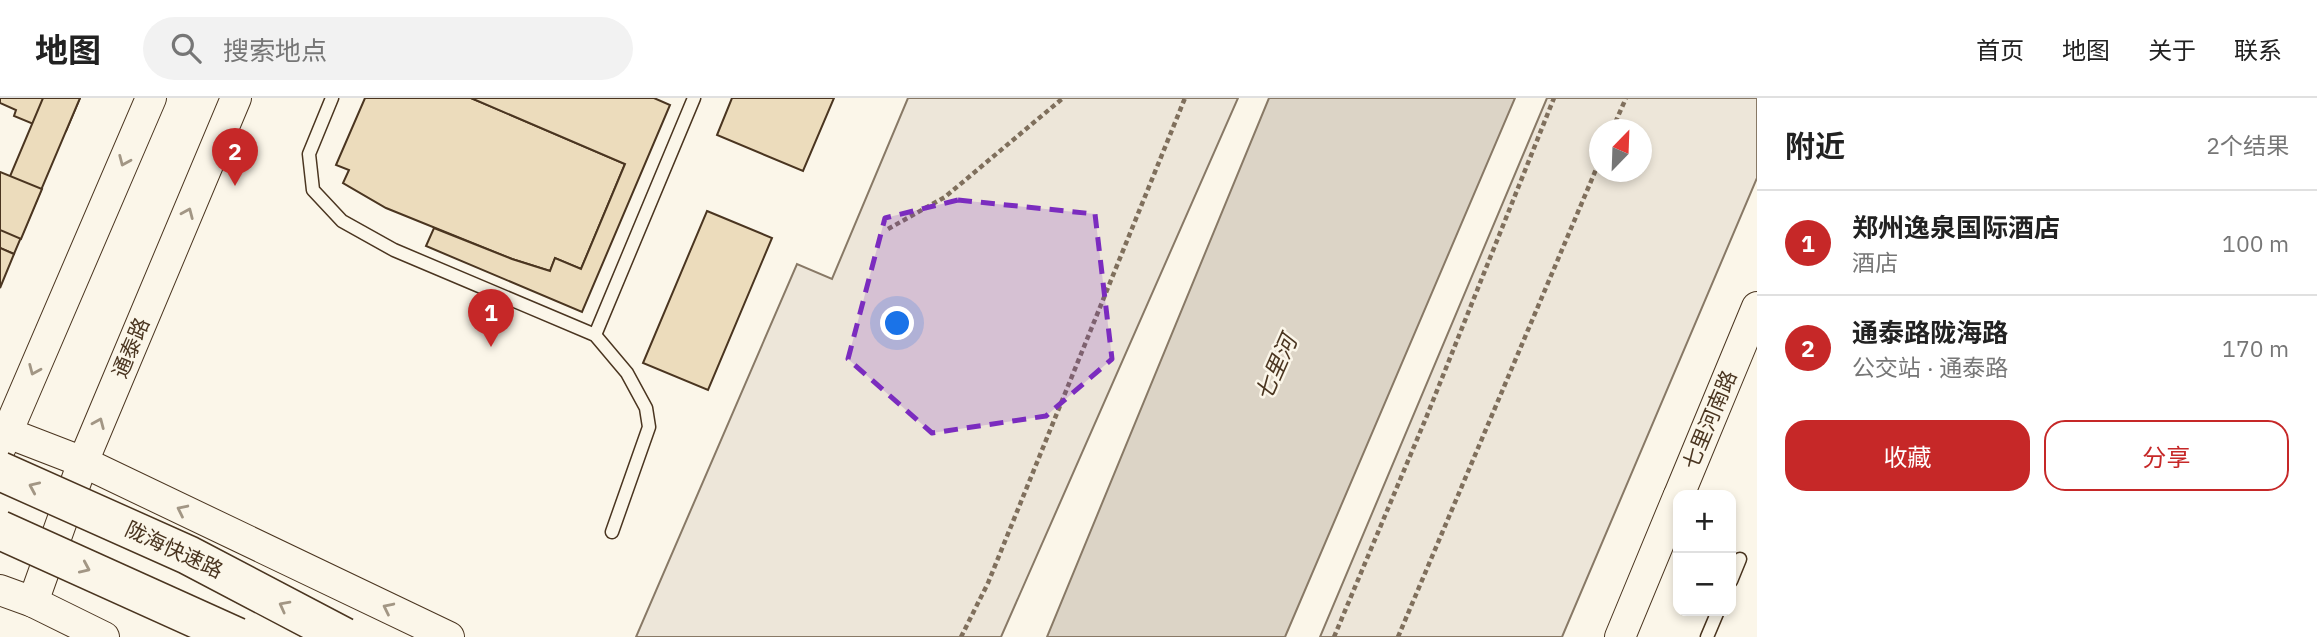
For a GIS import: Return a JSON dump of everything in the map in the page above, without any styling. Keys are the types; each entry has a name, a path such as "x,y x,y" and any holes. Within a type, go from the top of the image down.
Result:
{"highway":[{"name":"陇海快速路","path":"0,471 188,555 344,637"},
{"path":"0,530 237,637"}],"street":[{"path":"151,98 2,437 83,462 449,637"},
{"name":"通泰路","path":"33,602 83,462 236,98"},
{"name":"七里河南路","path":"1681,490 1757,307"},
{"name":"七里河南路","path":"1620,637 1673,510"},
{"path":"0,590 33,602 92,634"}],"lane":[{"path":"332,98 309,154 313,190 342,221 394,250 595,335 627,373 646,408 649,427 612,532"},
{"path":"595,335 694,98"},
{"path":"1736,569 1740,559"},
{"path":"1707,637 1716,616"}],"path":[{"path":"888,229 945,197 1063,98"},
{"path":"961,637 988,583 1185,98"},
{"path":"1334,637 1555,98"},
{"path":"1617,119 1626,98"},
{"path":"1398,637 1591,182"}],"highlighted area":[{"path":"958,200 1095,214 1112,359 1046,416 932,433 848,359 885,218"}],"shaded area":[{"path":"908,98 1238,98 1001,637 636,637 797,264 832,279"},
{"path":"1547,98 1757,98 1757,178 1562,637 1320,637"}],"water":[{"name":"七里河","path":"1269,98 1515,98 1285,637 1047,637"}],"building":[{"path":"0,98 80,98 66,131 45,123 43,128 14,116 16,110 0,103"},
{"path":"43,98 80,98 14,254 0,248 0,200"},
{"path":"365,98 471,98 625,164 581,269 555,258 550,271 512,259 386,208 343,183 349,170 336,165"},
{"path":"471,98 654,98 670,105 582,312 426,246 434,228 550,271 555,258 581,269 625,164"},
{"path":"732,98 834,98 803,171 717,135"},
{"path":"0,172 42,189 21,239 0,230"},
{"path":"707,211 772,238 708,390 643,363"},
{"path":"0,248 14,254 0,288"}],"place":[{"name":"通泰路陇海路","path":"235,186"},
{"name":"郑州逸泉国际酒店","path":"491,347"}]}
